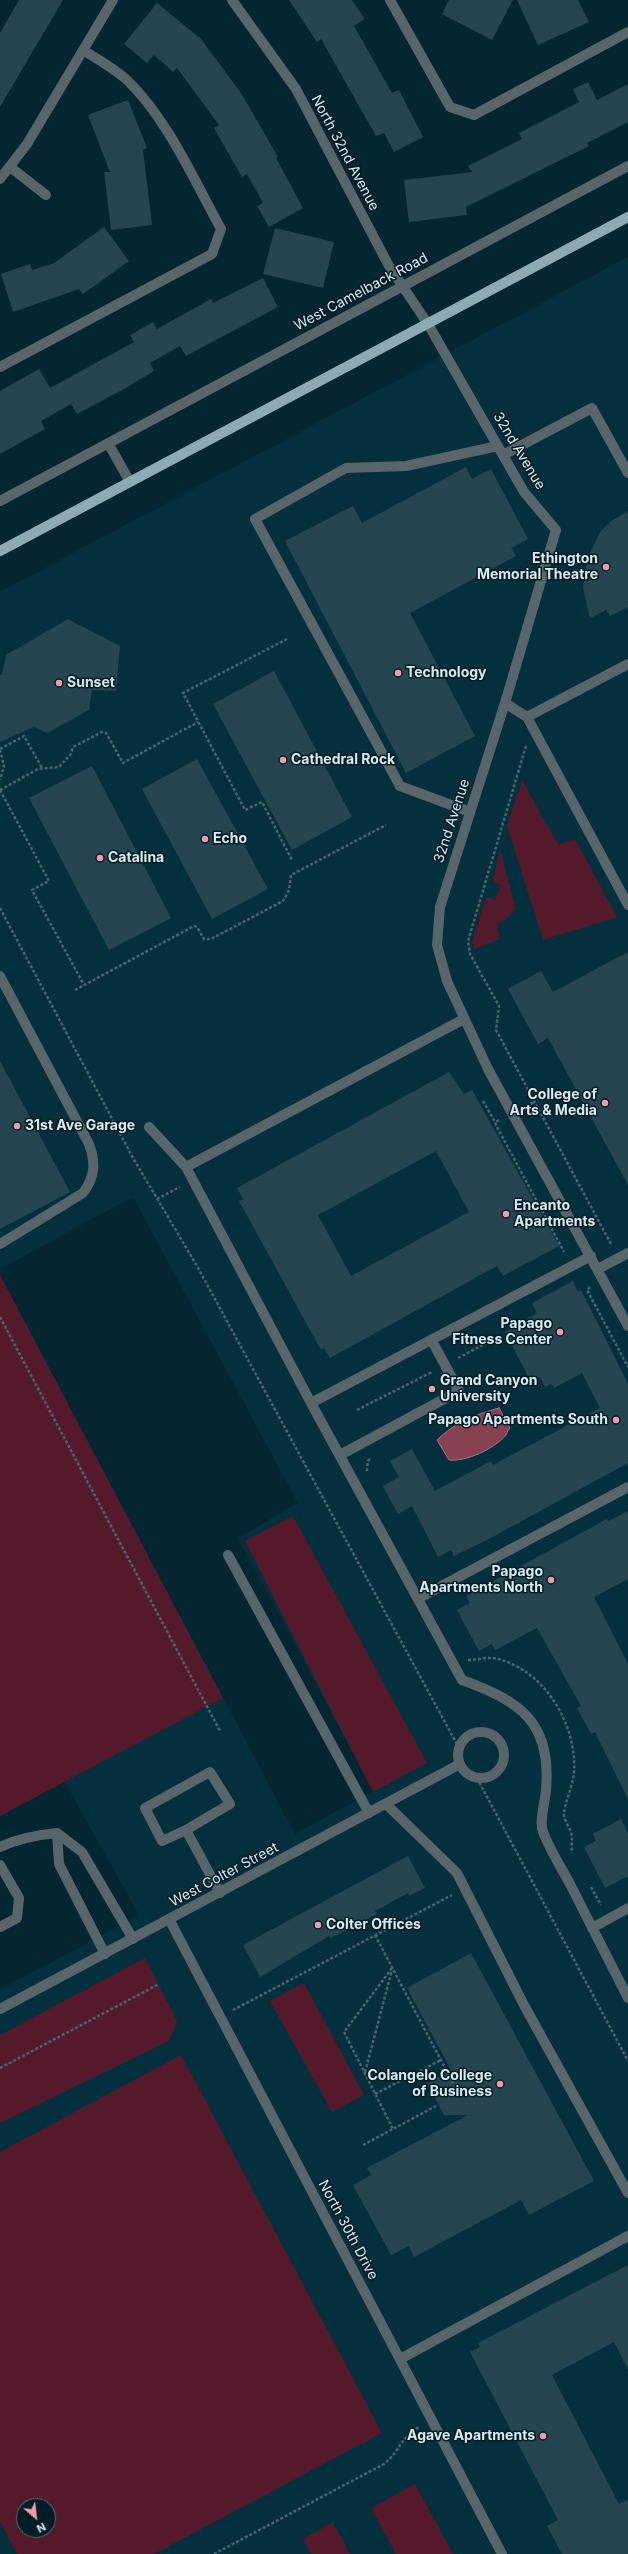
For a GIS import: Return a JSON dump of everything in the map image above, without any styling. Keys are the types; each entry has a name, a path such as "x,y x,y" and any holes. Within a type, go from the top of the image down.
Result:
{"main road":[{"path":"0,551 628,217"}],"street":[{"path":"0,179 27,144 113,0"},
{"name":"North 32nd Avenue","path":"232,0 296,89 389,266 428,324"},
{"path":"390,0 450,107 474,115 628,32"},
{"path":"0,367 212,254 221,229 174,143 145,102 125,79 83,50"},
{"name":"West Camelback Road","path":"0,500 628,166"},
{"path":"10,167 46,195"},
{"name":"32nd Avenue","path":"428,324 524,492 556,530 505,703 440,907 436,931 441,964 464,1019 492,1076 628,1326"},
{"path":"470,812 400,786 255,519 346,468 406,466 500,450 592,408 628,473"},
{"path":"108,443 130,482"},
{"path":"530,722 628,664"},
{"path":"505,703 530,722 628,905"},
{"path":"0,976 89,1144 94,1157 94,1171 91,1182 83,1194 0,1244"},
{"path":"186,1167 464,1019"},
{"path":"149,1127 186,1167 311,1403 419,1598 462,1680 495,1692 512,1702 526,1714 534,1725 546,1751 548,1765 542,1831 628,1998"},
{"path":"598,1269 628,1253"},
{"path":"311,1403 591,1256"},
{"path":"340,1455 459,1391 432,1340"},
{"path":"419,1598 628,1487"},
{"path":"228,1555 369,1813"},
{"path":"482,1731 489,1732 501,1742 504,1757 498,1771 492,1775 477,1778 470,1775 460,1764 458,1748 467,1736 482,1731"},
{"name":"West Colter Street","path":"0,2009 460,1764"},
{"path":"210,1772 230,1804 186,1830 162,1841 146,1808 210,1772"},
{"path":"386,1804 457,1873 525,2007 628,2193"},
{"path":"186,1830 220,1893"},
{"path":"57,1833 59,1864 105,1954"},
{"path":"0,1848 13,1841 36,1835 57,1833 82,1852 133,1939"},
{"path":"0,1865 19,1898 17,1918 0,1927"},
{"path":"592,1928 628,1908"},
{"name":"North 30th Drive","path":"169,1920 502,2554"},
{"path":"400,2359 628,2236"}],"path":[{"path":"287,639 183,693 245,810 262,802 292,860"},
{"path":"84,985 32,890 49,881 0,790 42,768 59,767 70,754 73,747 102,732 106,733 123,763 198,722"},
{"path":"530,722 468,941 469,952 499,1006 496,1030 618,1258"},
{"path":"0,780 4,766 0,750 24,736 42,768"},
{"path":"75,990 194,926 197,927 204,939 211,939 283,900 289,890 291,875 386,825"},
{"path":"0,908 157,1199 197,1266 458,1748"},
{"path":"483,1101 495,1122"},
{"path":"157,1199 193,1180"},
{"path":"603,1279 587,1290 628,1368"},
{"path":"0,1317 220,1731"},
{"path":"357,1410 502,1335"},
{"path":"367,1473 368,1461 378,1453"},
{"path":"477,1778 628,2061"},
{"path":"220,2017 464,1888"},
{"path":"375,1935 454,2085"},
{"path":"392,1968 344,2032 393,2129"},
{"path":"364,2072 392,1968"},
{"path":"0,2068 159,1984"},
{"path":"375,2094 441,2060"},
{"path":"363,2145 436,2106"},
{"path":"214,2554 384,2464 396,2454 406,2436 432,2420"}],"shaded area":[{"name":"Grand Canyon University","path":"628,257 628,2554 0,2554 0,1990 139,1915 64,1781 0,1816 0,1275 295,1834 373,1791 238,1538 298,1503 133,1197 0,1269 0,592"},
{"path":"522,780 558,845 575,839 617,917 543,940 507,826"},
{"path":"500,849 516,910 497,926 500,939 474,949 472,942 486,897 495,900 501,885 493,881"},
{"path":"0,1275 223,1698 0,1816"},
{"path":"499,1408 510,1428 506,1435 487,1450 479,1454 463,1459 449,1460 437,1440 458,1424 482,1413"},
{"path":"293,1516 427,1763 373,1792 245,1541"},
{"path":"145,1958 177,2021 169,2041 0,2123 0,2035"},
{"path":"304,1983 364,2095 332,2112 270,2001"},
{"path":"181,2055 382,2433 154,2554 17,2554 0,2521 0,2152"},
{"path":"415,2484 453,2554 396,2554 371,2508"},
{"path":"333,2522 350,2554 311,2554 303,2539"}],"building":[{"path":"19,0 63,0 0,107 0,33"},
{"path":"289,0 352,0 365,19 354,26 392,93 399,90 423,137 394,152 384,133 376,136 321,39 317,42"},
{"path":"449,0 513,0 492,40 442,14"},
{"path":"517,0 578,0 589,22 538,45"},
{"path":"157,3 201,39 241,93 278,157 276,158 303,208 269,227 257,206 263,203 247,174 242,177 214,128 219,125 177,68 173,72 154,55 147,63 124,44"},
{"path":"588,82 597,100 628,84 628,122 587,143 589,146 466,207 467,215 409,222 404,180 472,172 468,166 522,139 519,133 579,102 573,89"},
{"path":"128,100 147,148 143,150 152,225 111,230 104,172 110,172 88,115"},
{"path":"104,227 129,261 83,294 79,289 13,312 1,274 30,264 32,270 54,263"},
{"path":"275,228 334,242 323,288 263,274"},
{"path":"263,278 278,307 186,356 180,346 150,363 154,371 124,389 77,414 71,404 41,421 45,429 0,454 0,391 39,369 50,388 134,342 130,335 153,322 157,329 211,299 213,303"},
{"path":"466,467 472,479 491,469 528,539 511,548 516,556 410,613 475,736 406,773 285,541 353,506 362,523"},
{"name":"Ethington Memorial Theatre","path":"628,511 628,607 610,616 606,610 590,618 583,588 587,559 600,532 610,522"},
{"name":"Sunset","path":"68,619 120,646 116,691 92,690 89,710 47,733 34,727 0,742 0,675 2,675 6,655"},
{"name":"Cathedral Rock","path":"274,671 352,817 292,850 213,704"},
{"name":"Echo","path":"197,759 268,889 212,919 142,789"},
{"name":"Catalina","path":"92,766 171,918 109,950 29,798"},
{"name":"College of Arts & Media","path":"628,952 628,1185 548,1038 538,1044 508,989 541,971 553,992"},
{"name":"31st Ave Garage","path":"0,1061 70,1192 0,1229"},
{"name":"Encanto Apartments","path":"449,1072 464,1094 472,1090 559,1246 503,1276 497,1266 330,1358 324,1348 321,1350 239,1201 243,1199 237,1188","holes":["436,1151 469,1212 351,1276 318,1215"]},
{"name":"Papago Apartments South","path":"573,1281 578,1292 581,1290 628,1384 628,1463 489,1539 454,1556 451,1550 438,1557 412,1506 398,1514 383,1486 399,1477 390,1461 412,1449 435,1491 491,1461 493,1465 600,1408 582,1373 554,1388 551,1384 545,1387 540,1377 531,1382 505,1332 537,1313 532,1303"},
{"path":"628,1511 628,1579 594,1597 628,1664 628,1799 595,1732 591,1734 577,1708 581,1706 537,1628 495,1650 492,1644 479,1651 457,1610 470,1603 466,1596 607,1519 608,1521"},
{"path":"621,1819 628,1833 628,1876 605,1888 584,1847 596,1841 593,1834"},
{"name":"Colter Offices","path":"408,1856 425,1888 409,1896 408,1893 375,1911 377,1914 331,1938 329,1936 260,1977 243,1945"},
{"path":"471,1953 594,2181 529,2215 521,2200 414,2257 409,2246 391,2255 353,2185 371,2175 367,2168 468,2115 444,2115 427,2083 451,2070 407,1988"},
{"name":"Agave Apartments","path":"628,2265 628,2370 614,2342 552,2375 619,2504 628,2499 628,2554 562,2554 547,2526 558,2520 470,2352 480,2347 478,2343"}],"place":[{"name":"Ethington Memorial Theatre","path":"606,567"},
{"name":"Technology","path":"398,673"},
{"name":"Sunset","path":"59,683"},
{"name":"Cathedral Rock","path":"283,760"},
{"name":"Echo","path":"205,839"},
{"name":"Catalina","path":"100,858"},
{"name":"College of Arts & Media","path":"605,1103"},
{"name":"31st Ave Garage","path":"17,1126"},
{"name":"Encanto Apartments","path":"506,1214"},
{"name":"Papago Fitness Center","path":"560,1332"},
{"name":"Grand Canyon University","path":"432,1389"},
{"name":"Papago Apartments South","path":"616,1420"},
{"name":"Papago Apartments North","path":"551,1580"},
{"name":"Colter Offices","path":"318,1925"},
{"name":"Colangelo College of Business","path":"500,2084"},
{"name":"Agave Apartments","path":"543,2436"}]}
